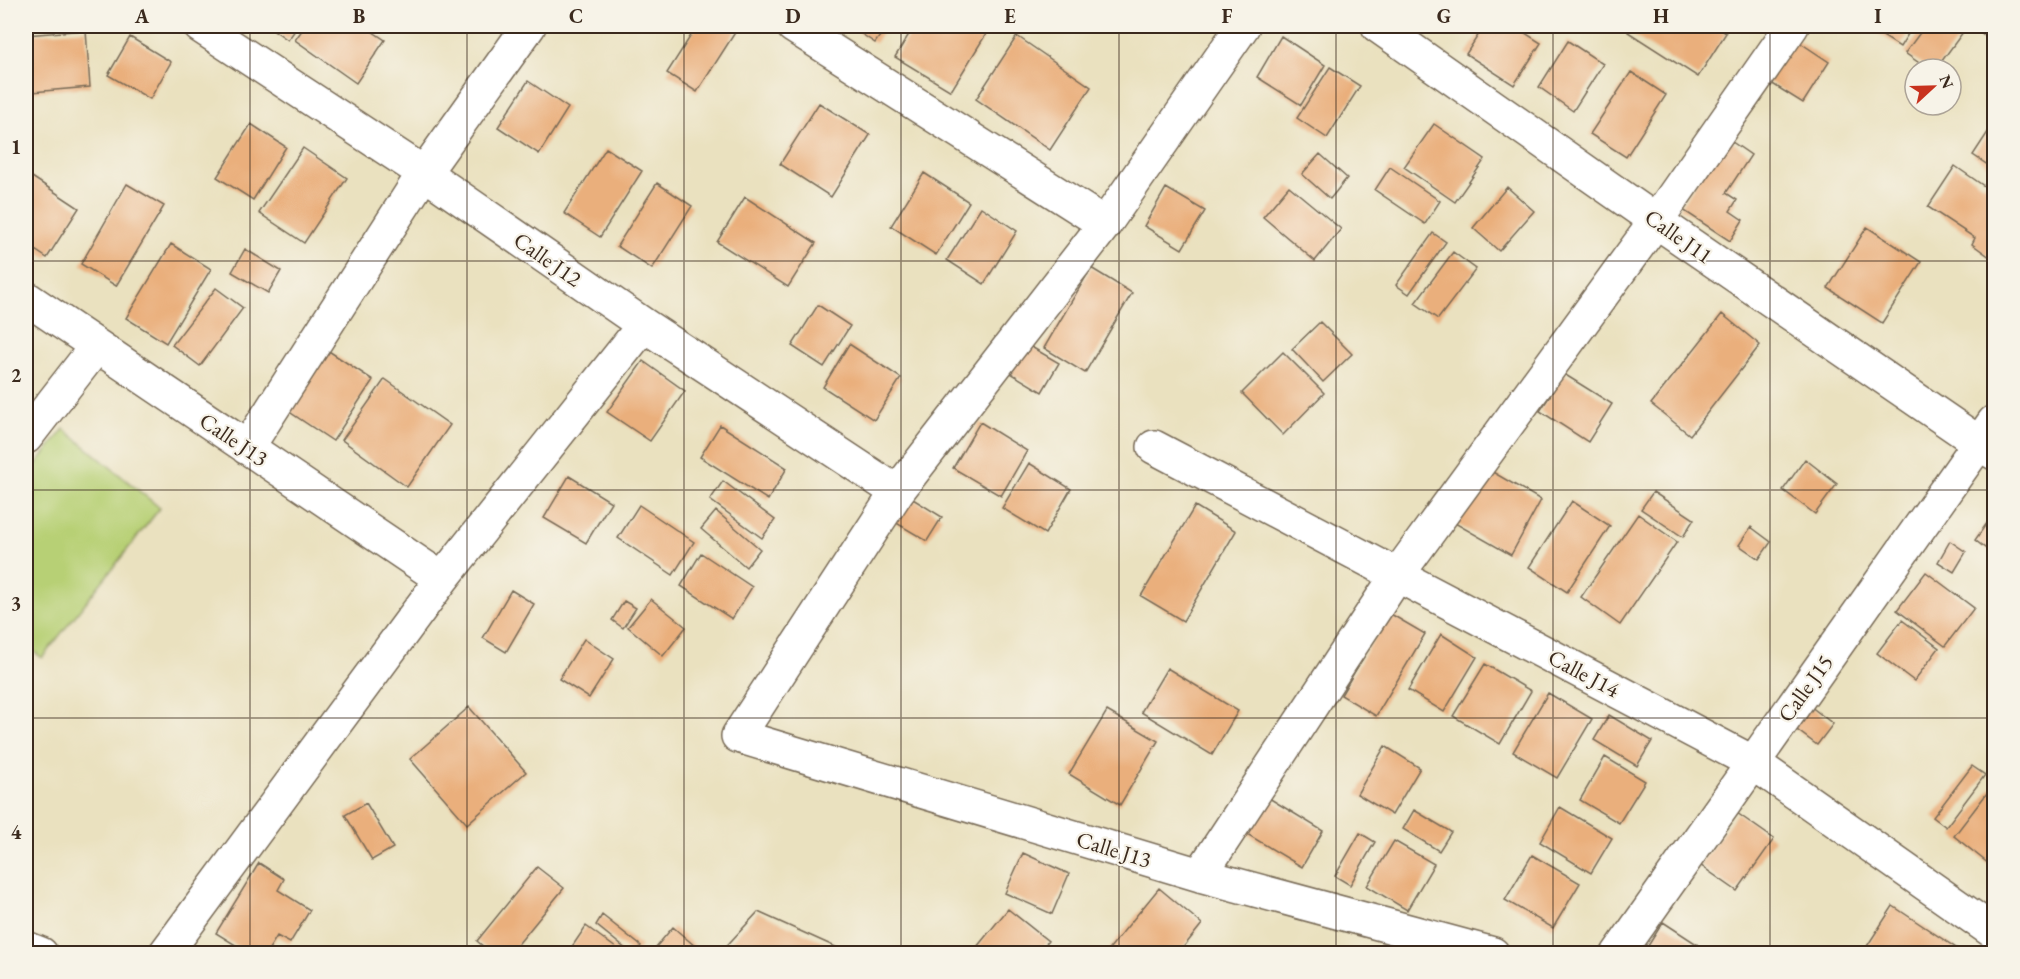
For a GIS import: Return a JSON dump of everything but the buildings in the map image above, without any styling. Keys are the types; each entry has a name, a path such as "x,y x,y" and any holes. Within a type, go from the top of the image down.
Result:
{"street":[{"name":"Calle J12","path":"200,26 424,173 644,326 897,492"},
{"path":"247,448 424,173 529,26"},
{"path":"793,26 1105,224"},
{"path":"897,492 1105,224 1244,26"},
{"name":"Calle J11","path":"1378,26 1656,221 1990,440"},
{"path":"1200,875 1398,574 1656,221 1792,26"},
{"name":"Calle J13","path":"26,298 442,579"},
{"path":"165,954 442,579 644,326"},
{"path":"26,437 96,347"},
{"name":"Calle J15","path":"1618,954 1752,762 1990,440"},
{"name":"Calle J14","path":"1154,447 1752,762 1995,932"},
{"name":"Calle J13","path":"897,492 738,736 1200,875 1493,954"},
{"path":"26,948 41,954"}],"green space":[{"path":"64,429 160,508 42,658 26,645 26,477"}]}
